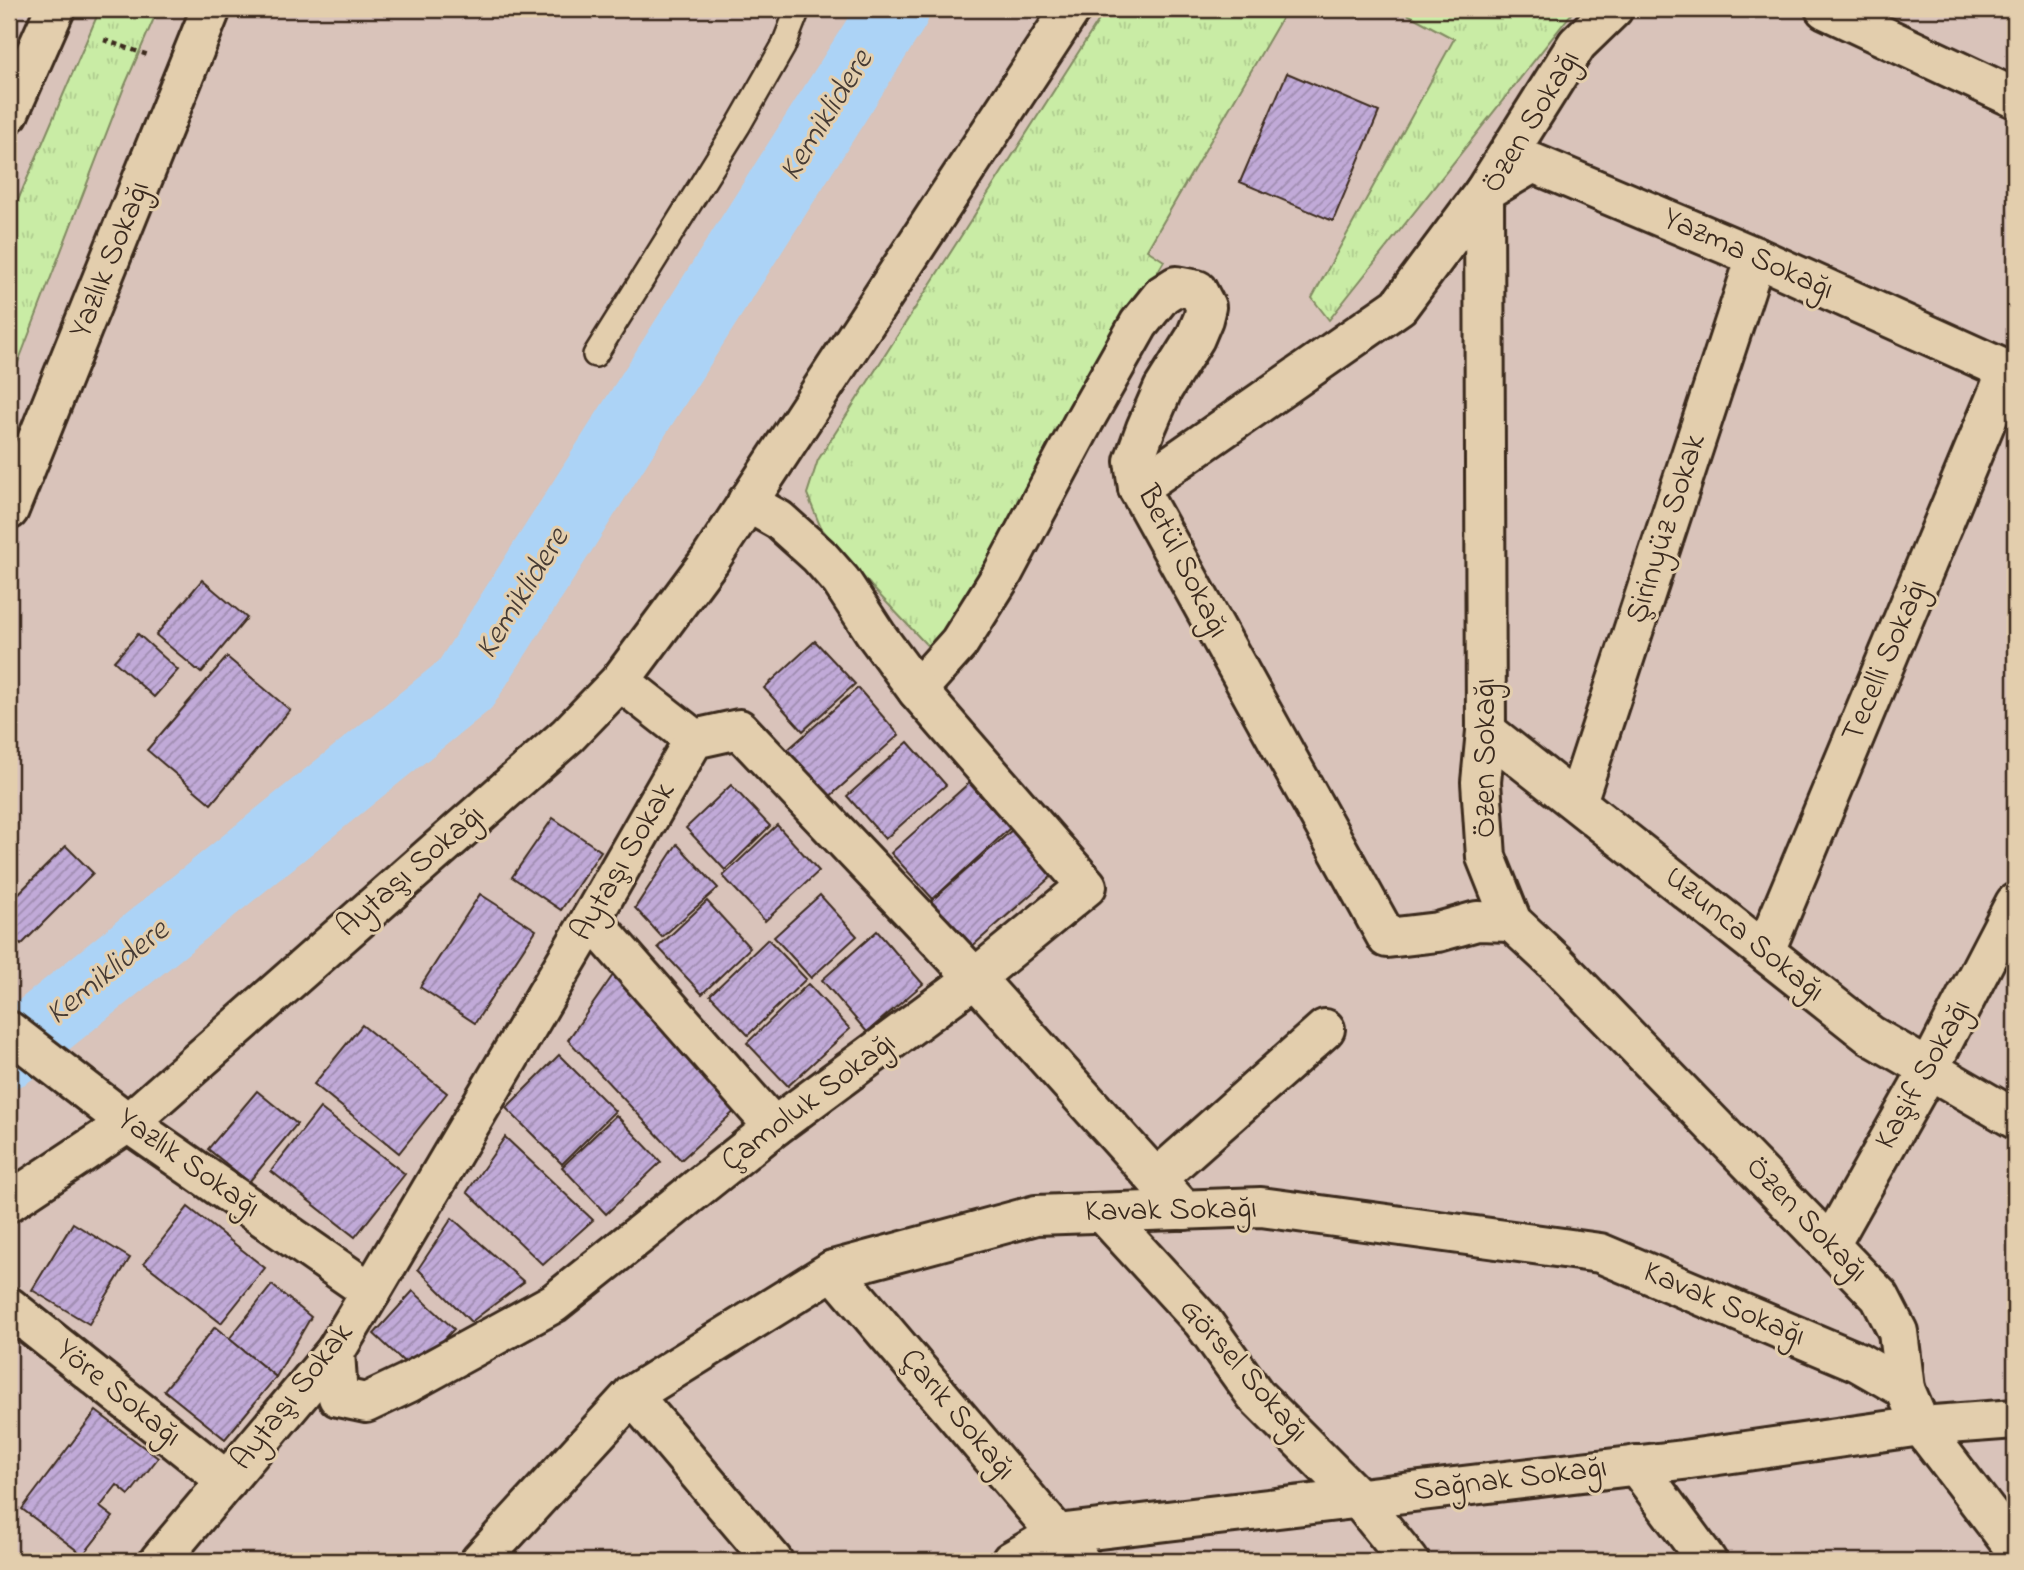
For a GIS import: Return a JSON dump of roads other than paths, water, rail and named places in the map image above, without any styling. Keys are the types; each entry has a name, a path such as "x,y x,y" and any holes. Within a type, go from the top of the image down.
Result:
{"main road":[{"path":"9,113 55,9"},
{"name":"Yazlık Sokağı","path":"9,510 211,9"},
{"name":"Aytaşı Sokağı","path":"128,1123 568,735 620,681 710,559 1071,9"},
{"name":"Özen Sokağı","path":"1613,9 1577,44 1484,192 1486,731 1481,782 1486,857 1512,922 1556,963 1880,1297 1898,1332 1905,1390"},
{"path":"1825,9 2015,98"},
{"name":"Yazma Sokağı","path":"1484,192 1533,163 1756,257 2011,372"},
{"path":"1138,488 1399,306 1484,192"},
{"name":"Şirinyüz Sokak","path":"1577,802 1756,257"},
{"name":"Betül Sokağı","path":"917,690 958,643 1003,573 1139,324 1162,295 1175,286 1197,290 1206,307 1203,319 1195,338 1163,389 1146,428 1134,461 1138,488 1387,938 1438,932 1477,921 1512,922"},
{"name":"Tecelli Sokağı","path":"1765,951 2011,372"},
{"path":"747,502 779,520 819,556 841,581 917,690"},
{"path":"620,681 694,739 738,729 975,978 1184,1210"},
{"name":"Çamoluk Sokağı","path":"335,1352 338,1397 366,1403 408,1384 554,1303 774,1127 975,978 1087,886 917,690"},
{"name":"Uzunca Sokağı","path":"1486,731 1870,1035 2015,1119"},
{"name":"Aytaşı Sokak","path":"159,1561 335,1352 694,739"},
{"name":"Kaşif Sokağı","path":"1830,1245 1929,1069 2015,903"},
{"path":"591,919 774,1127"},
{"path":"1156,1179 1325,1029"},
{"name":"Yazlık Sokağı","path":"9,1031 128,1123 370,1292"},
{"path":"9,1202 128,1123"},
{"name":"Kavak Sokağı","path":"480,1561 632,1395 833,1270 1035,1215 1261,1207 1600,1253 1858,1362 1905,1390"},
{"name":"Görsel Sokağı","path":"1103,1213 1203,1322 1256,1396 1358,1498 1409,1561"},
{"name":"Çarık Sokağı","path":"833,1270 1069,1548"},
{"name":"Yöre Sokağı","path":"9,1307 227,1480"},
{"path":"1905,1390 1921,1426 2015,1549"},
{"path":"632,1395 774,1561"},
{"name":"Sağnak Sokağı","path":"1011,1561 1069,1548 1358,1498 1636,1465 1921,1426 2015,1419"},
{"path":"1636,1465 1707,1561"}],"lane":[{"path":"595,355 738,126 783,47 798,9"}],"waterway":[{"name":"Kemiklidere","path":"9,1053 465,685 895,9"}]}
